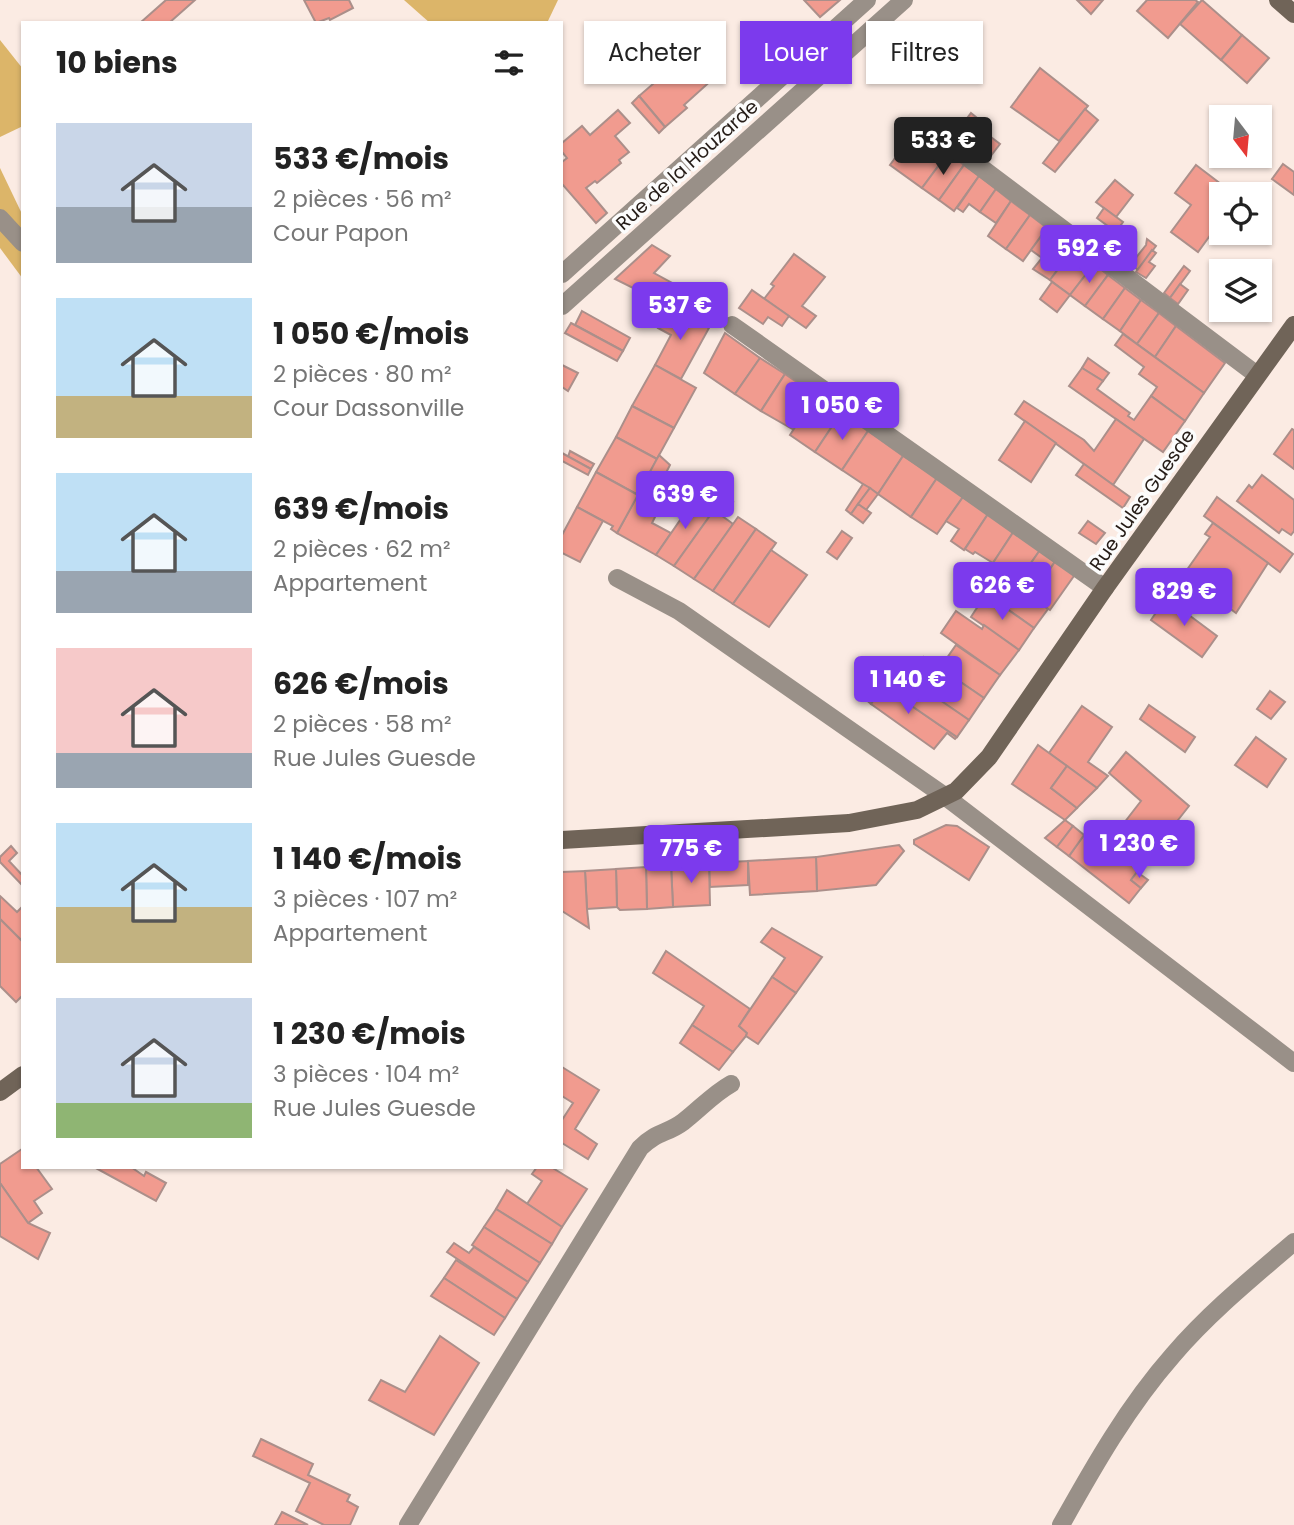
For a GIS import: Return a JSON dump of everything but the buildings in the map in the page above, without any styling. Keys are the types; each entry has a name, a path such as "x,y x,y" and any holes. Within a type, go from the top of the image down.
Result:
{"main road":[{"path":"1278,0 1294,14"},
{"name":"Rue Jules Guesde","path":"563,839 849,823 905,814 946,797 967,782 989,757 1105,589 1294,325"},
{"path":"0,1092 21,1076"}],"street":[{"name":"Rue de la Houzarde","path":"563,273 867,0"},
{"name":"Rue de la Houzarde","path":"563,305 904,0"},
{"path":"971,160 1257,375"},
{"path":"0,218 21,241"},
{"path":"732,325 1105,589"},
{"path":"617,578 679,611 946,797 1294,1063"},
{"path":"408,1525 640,1148 652,1136 680,1124 716,1092 731,1084"},
{"path":"1061,1525 1122,1422 1173,1354 1204,1321 1294,1242"}],"shaded area":[{"path":"404,0 558,0 548,21 428,21"},
{"path":"0,40 21,66 21,127 0,137"},
{"path":"0,168 21,212 21,276 0,248"}]}
